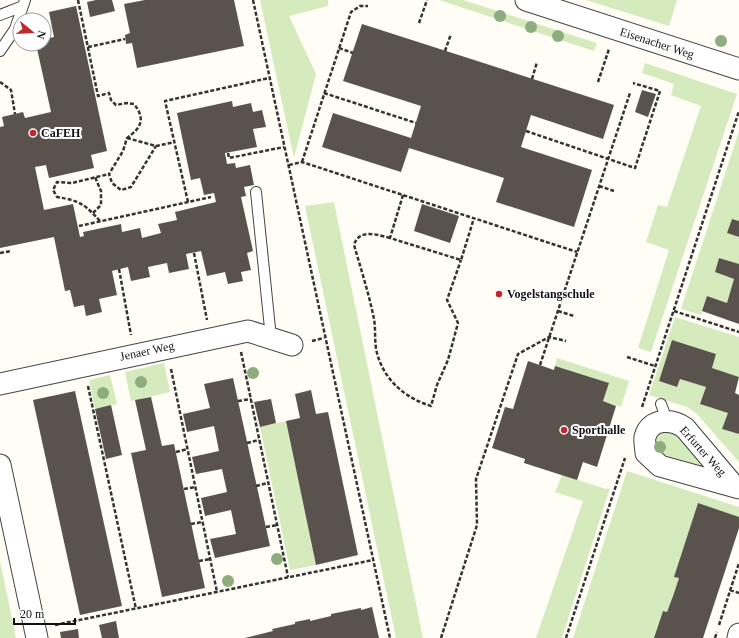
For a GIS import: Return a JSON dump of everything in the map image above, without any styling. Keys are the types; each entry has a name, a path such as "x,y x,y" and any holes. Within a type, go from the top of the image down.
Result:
{"street":[{"name":"Eisenacher Weg","path":"526,0 574,8 615,29 739,70"},
{"name":"Jenaer Weg","path":"0,384 248,330 292,345"},
{"name":"Erfurter Weg","path":"664,412 685,428 736,487 660,466 646,453 645,436 664,412"},
{"path":"0,465 36,634"},
{"path":"738,638 739,634"}],"lane":[{"path":"0,15 24,3"},
{"path":"0,51 15,29 24,3"},
{"path":"256,192 271,338"}],"path":[{"path":"78,0 98,96 109,94 111,100 116,105 127,103 134,104 141,114 141,122 137,131 126,138 123,151 109,174 72,183 57,182 53,190 57,197 76,200 86,206 100,222"},
{"path":"253,0 390,638"},
{"path":"419,23 427,0"},
{"path":"302,162 351,12 360,6 368,6"},
{"path":"598,82 615,29"},
{"path":"446,51 451,34"},
{"path":"88,47 125,39"},
{"path":"339,48 353,53"},
{"path":"532,79 537,62"},
{"path":"188,202 165,101 269,78"},
{"path":"0,82 11,90 15,114"},
{"path":"526,132 635,168 660,92 650,90 633,83"},
{"path":"540,365 630,93"},
{"path":"324,94 416,122"},
{"path":"640,411 739,111"},
{"path":"126,138 156,146 175,142"},
{"path":"109,174 112,183 121,190 131,187 156,146"},
{"path":"228,153 229,158 284,147"},
{"path":"289,165 302,162 577,252"},
{"path":"92,213 101,205 101,191 95,178"},
{"path":"599,186 614,191"},
{"path":"390,238 403,195"},
{"path":"79,226 212,197"},
{"path":"461,260 371,233 360,236 356,239 354,245 374,319 376,352 383,369 392,384 415,401 431,406 437,385 448,360 458,323 447,300 461,260 474,218"},
{"path":"0,253 11,251"},
{"path":"194,253 206,312"},
{"path":"119,269 129,324"},
{"path":"558,311 574,316"},
{"path":"674,311 739,332"},
{"path":"237,332 288,577"},
{"path":"441,638 477,525 476,479 514,363 518,354 549,337 566,341"},
{"path":"166,347 217,592"},
{"path":"627,357 655,366"},
{"path":"83,365 136,609"},
{"path":"238,401 250,398"},
{"path":"247,443 259,440"},
{"path":"176,452 188,449"},
{"path":"566,638 626,454"},
{"path":"256,486 268,483"},
{"path":"184,490 196,487"},
{"path":"191,524 203,522"},
{"path":"266,528 277,525"},
{"path":"199,561 211,558"},
{"path":"36,634 136,609 373,560"},
{"path":"715,638 739,563"},
{"path":"730,590 739,593"}],"green space":[{"path":"260,0 328,0 328,6 289,16 316,74 294,158"},
{"path":"439,0 463,0 597,43 594,51"},
{"path":"586,0 677,0 669,26"},
{"path":"645,63 737,94 651,352 638,348 669,250 646,242 658,205 667,207 701,106 671,95 674,84 642,73"},
{"path":"739,131 739,221 732,219 727,233 739,237 739,264 719,258 715,272 734,279 727,303 707,296 701,315 681,309"},
{"path":"334,202 423,638 396,638 305,206"},
{"path":"675,317 739,337 739,377 712,368 716,354 672,340 659,381 677,387 680,379 706,387 700,404 728,413 723,429 739,434 739,462 697,414 687,407 649,395"},
{"path":"557,358 629,381 621,407 603,401 609,383 555,366"},
{"path":"164,363 170,392 131,401 125,372"},
{"path":"110,375 117,404 95,409 89,380"},
{"path":"286,421 316,565 290,570 260,427"},
{"path":"660,430 679,433 703,460 702,466 698,469 663,459 653,451 652,439"},
{"path":"627,471 739,507 739,517 698,504 675,577 679,578 667,612 663,611 654,638 573,638"},
{"path":"562,475 606,489 610,488 562,638 536,638 583,501 555,492"},
{"path":"0,561 16,638 0,638"}],"building":[{"path":"96,0 112,0 115,11 90,17 87,2"},
{"path":"145,0 234,0 244,46 137,68 132,43 126,44 125,35 130,33 124,4"},
{"path":"76,6 107,151 91,155 94,168 49,178 46,165 35,167 44,210 73,204 80,237 84,236 83,232 121,224 122,232 140,228 142,238 161,233 158,224 177,220 175,212 216,202 214,193 204,195 200,178 191,180 177,113 232,101 233,107 251,103 253,112 262,110 266,127 253,129 257,147 225,153 227,164 235,163 236,168 250,165 254,185 244,187 246,196 241,197 253,251 247,253 251,270 241,272 243,281 228,284 225,272 207,276 201,251 186,254 189,269 169,273 167,263 148,267 150,277 131,281 128,267 112,271 117,295 99,299 102,312 86,316 84,305 74,307 70,290 65,291 54,237 0,248 0,127 4,126 2,117 23,112 25,118 51,112 38,52 52,52 52,37 54,37 52,12 49,12"},
{"path":"362,24 614,105 603,139 531,115 521,147 592,170 574,227 496,202 504,178 409,148 401,172 322,147 333,113 411,138 421,106 343,81"},
{"path":"642,90 656,94 648,117 635,112"},
{"path":"422,204 459,216 450,243 414,231"},
{"path":"732,219 739,221 739,237 727,233"},
{"path":"719,258 739,264 739,324 702,311 707,296 727,303 734,279 715,272"},
{"path":"672,340 716,354 712,368 739,377 735,393 739,395 739,434 722,429 728,413 700,404 706,387 680,379 677,387 659,381"},
{"name":"Sporthalle","path":"528,361 554,370 555,366 609,383 603,401 616,406 597,467 583,462 577,480 524,463 525,459 492,448 505,407 513,409"},
{"path":"233,378 270,546 215,558 210,539 236,534 231,510 205,516 201,498 227,492 222,469 196,474 192,457 219,451 214,426 187,432 183,414 210,408 204,384"},
{"path":"311,390 316,414 328,412 358,555 316,565 286,421 300,418 295,394"},
{"path":"75,391 122,606 80,615 33,400"},
{"path":"151,397 162,446 174,444 205,588 162,597 131,453 146,450 135,400"},
{"path":"271,399 276,423 260,427 254,402"},
{"path":"111,405 122,455 106,459 95,409"},
{"path":"698,503 739,517 739,528 728,562 703,638 654,638 663,611 667,612 679,578 674,577"},
{"path":"372,607 379,638 245,638 273,631 272,629 295,624 295,622 310,619 310,621 331,616 331,614"},
{"path":"116,621 119,638 102,638 99,625"},
{"path":"78,629 79,638 61,638 60,632"}],"place":[{"name":"CaFEH","path":"33,133"},
{"name":"Vogelstangschule","path":"499,294"},
{"name":"Sporthalle","path":"564,430"}]}
